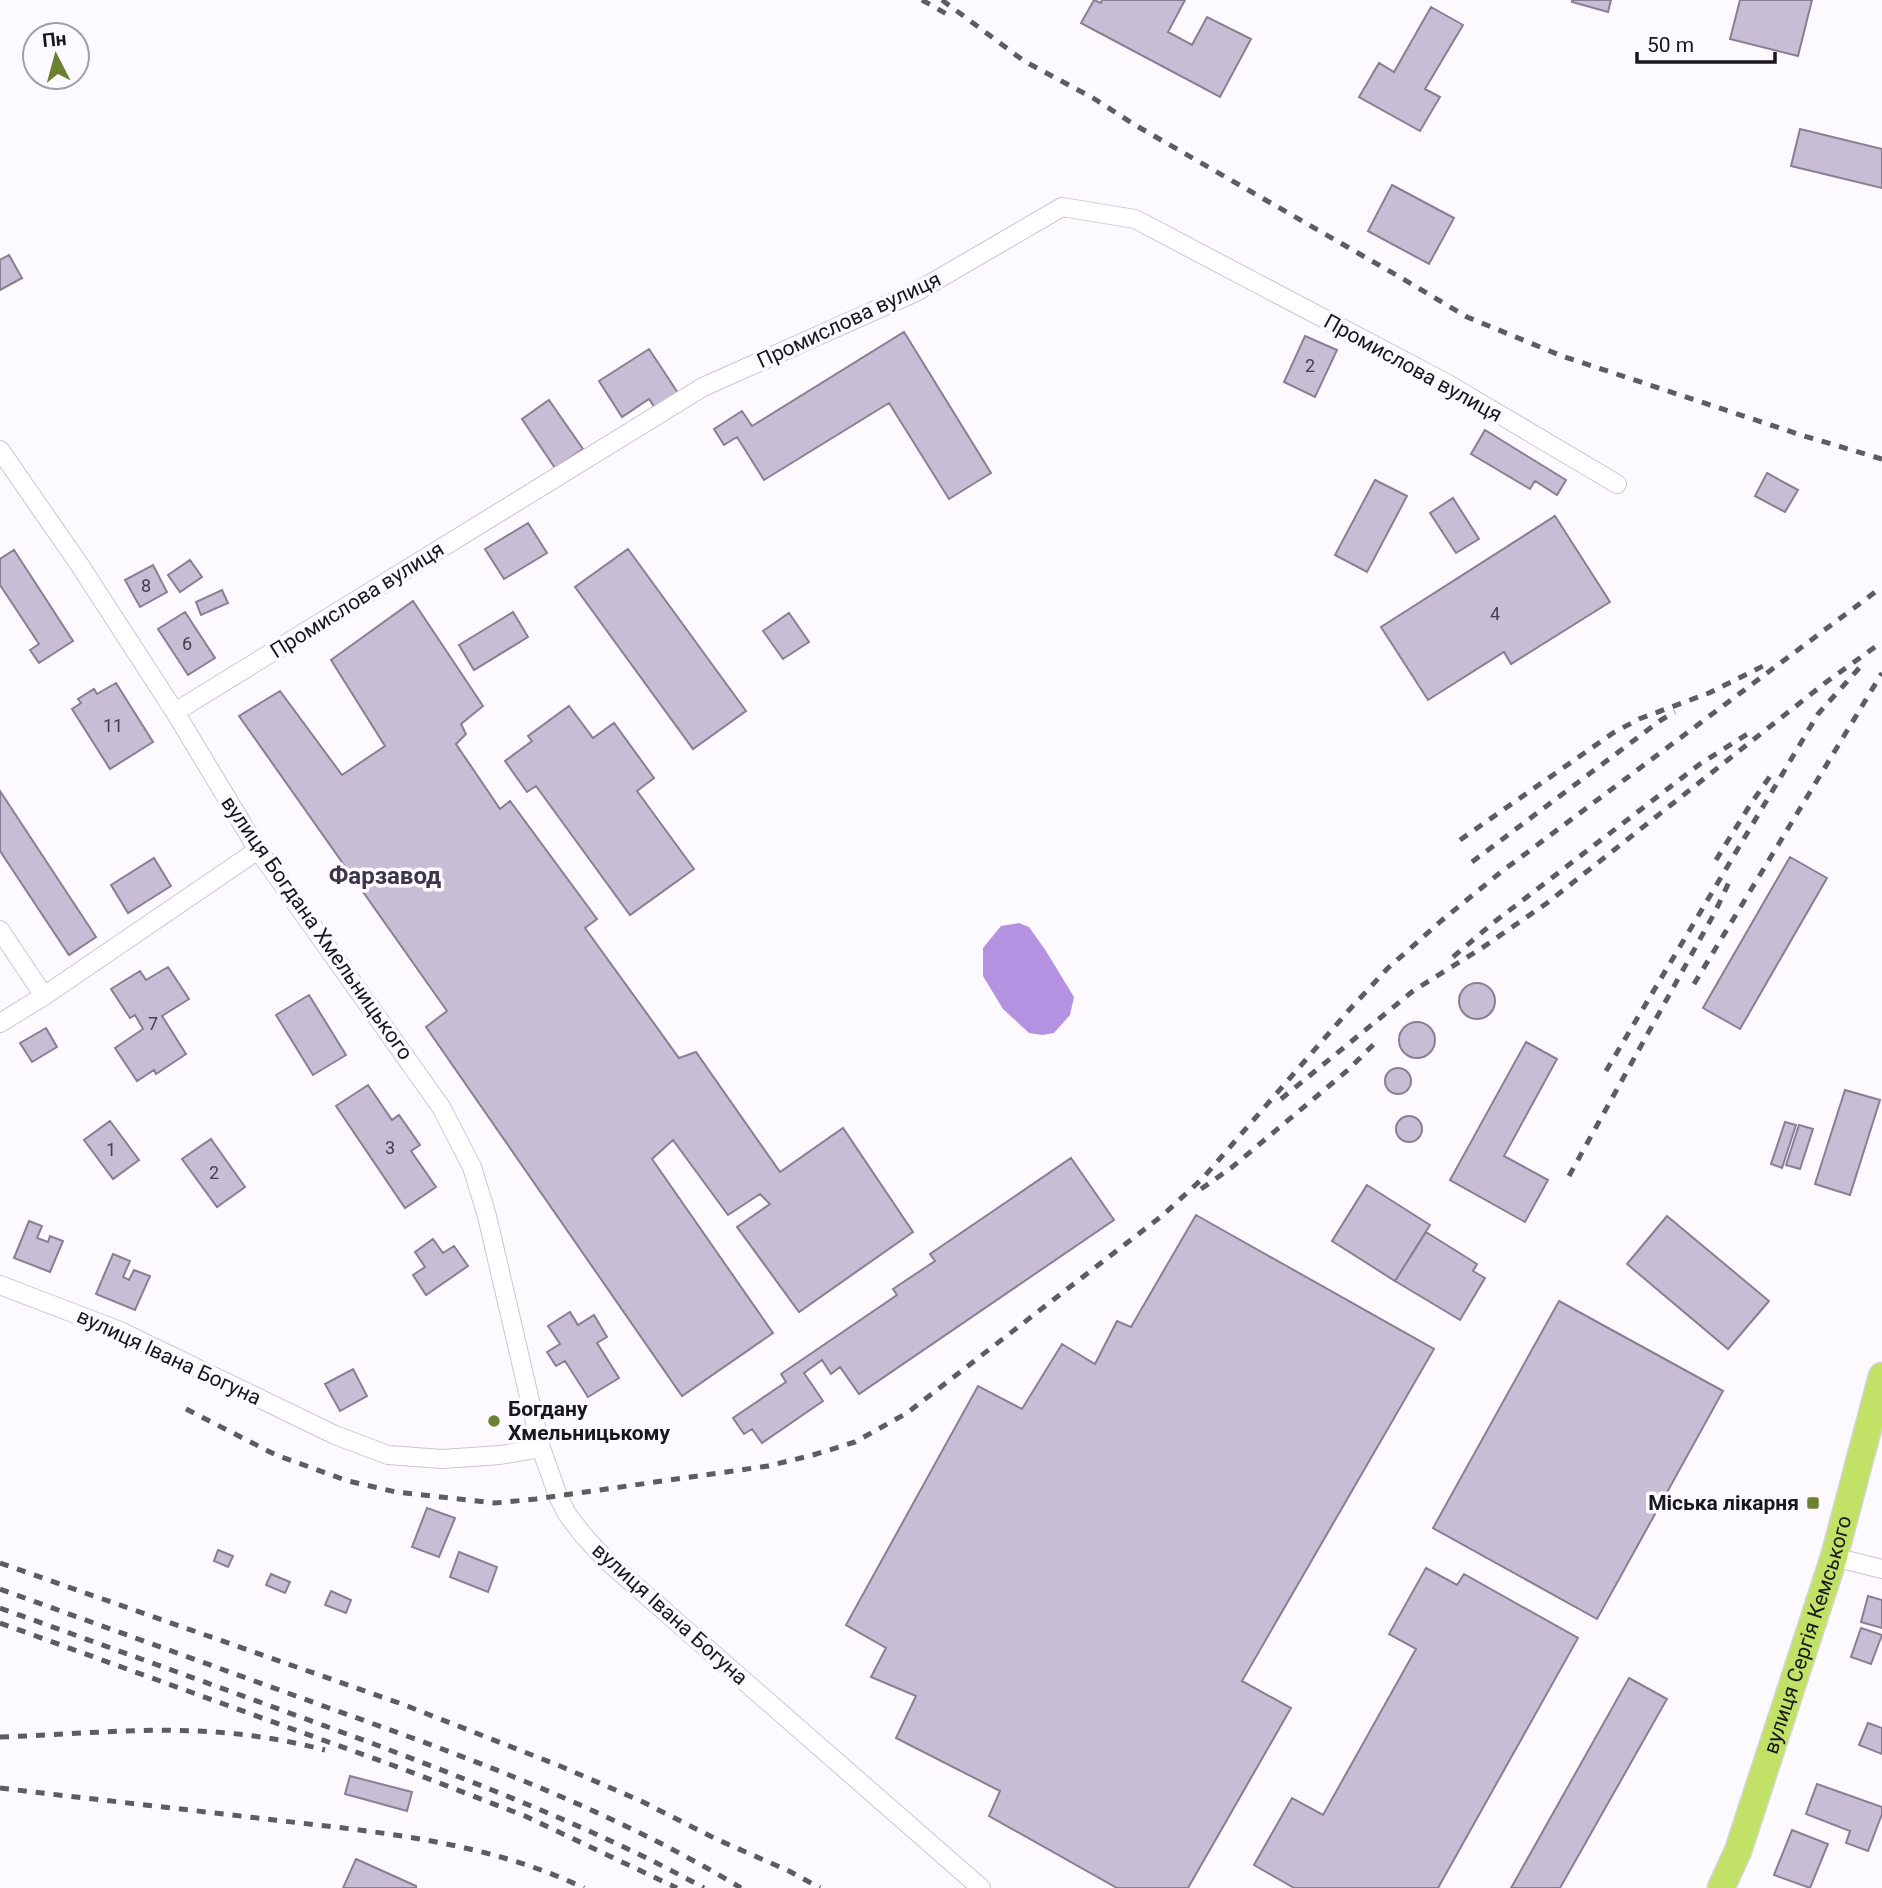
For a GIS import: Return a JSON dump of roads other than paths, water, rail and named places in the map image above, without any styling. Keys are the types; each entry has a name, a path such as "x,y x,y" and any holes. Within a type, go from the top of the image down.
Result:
{"highway":[{"name":"вулиця Сергія Кемського","path":"1721,1888 1738,1851 1835,1556 1882,1376"}],"street":[{"name":"Промислова вулиця","path":"175,712 703,387 916,292 1062,207 1135,219 1448,384 1617,484"},
{"name":"вулиця Богдана Хмельницького","path":"0,450 79,564 175,712 258,850 441,1107 472,1167 487,1216 541,1448"},
{"path":"0,1023 258,850"},
{"path":"0,930 44,996"},
{"name":"вулиця Івана Богуна","path":"0,1285 120,1331 335,1435 388,1455 442,1459 500,1455 541,1448 567,1514 606,1560 981,1888"},
{"path":"1835,1556 1882,1569"}],"railway":[{"path":"922,0 952,17"},
{"path":"942,0 1024,61 1093,98 1467,317 1562,356 1882,459"},
{"path":"186,1409 276,1455 348,1481 396,1492 495,1503 768,1466 855,1442 907,1413 1163,1215 1203,1178 1387,969 1441,921 1501,872 1882,587"},
{"path":"1281,1099 1413,991 1547,903 1825,683 1882,642"},
{"path":"1460,840 1613,733 1639,719 1709,693 1765,665"},
{"path":"1606,1071 1818,714 1861,666"},
{"path":"1694,984 1882,673"},
{"path":"1472,862 1675,712"},
{"path":"1453,957 1493,923 1700,764 1752,731"},
{"path":"1716,860 1773,772"},
{"path":"1569,1176 1715,912 1731,878"},
{"path":"1201,1189 1231,1168 1348,1070 1374,1044"},
{"path":"0,1563 402,1704 560,1766 641,1801 820,1888"},
{"path":"0,1589 487,1766 642,1834 741,1888"},
{"path":"0,1608 458,1776 583,1828 704,1888"},
{"path":"0,1623 525,1816 677,1888"},
{"path":"0,1737 173,1730 262,1737 325,1750"},
{"path":"0,1788 353,1829 432,1841 510,1860 584,1888"}],"place":[{"name":"Богдану Хмельницькому","path":"494,1421"},
{"name":"Міська лікарня","path":"1813,1503"}],"district":[{"name":"Фарзавод","path":"385,876"}]}
